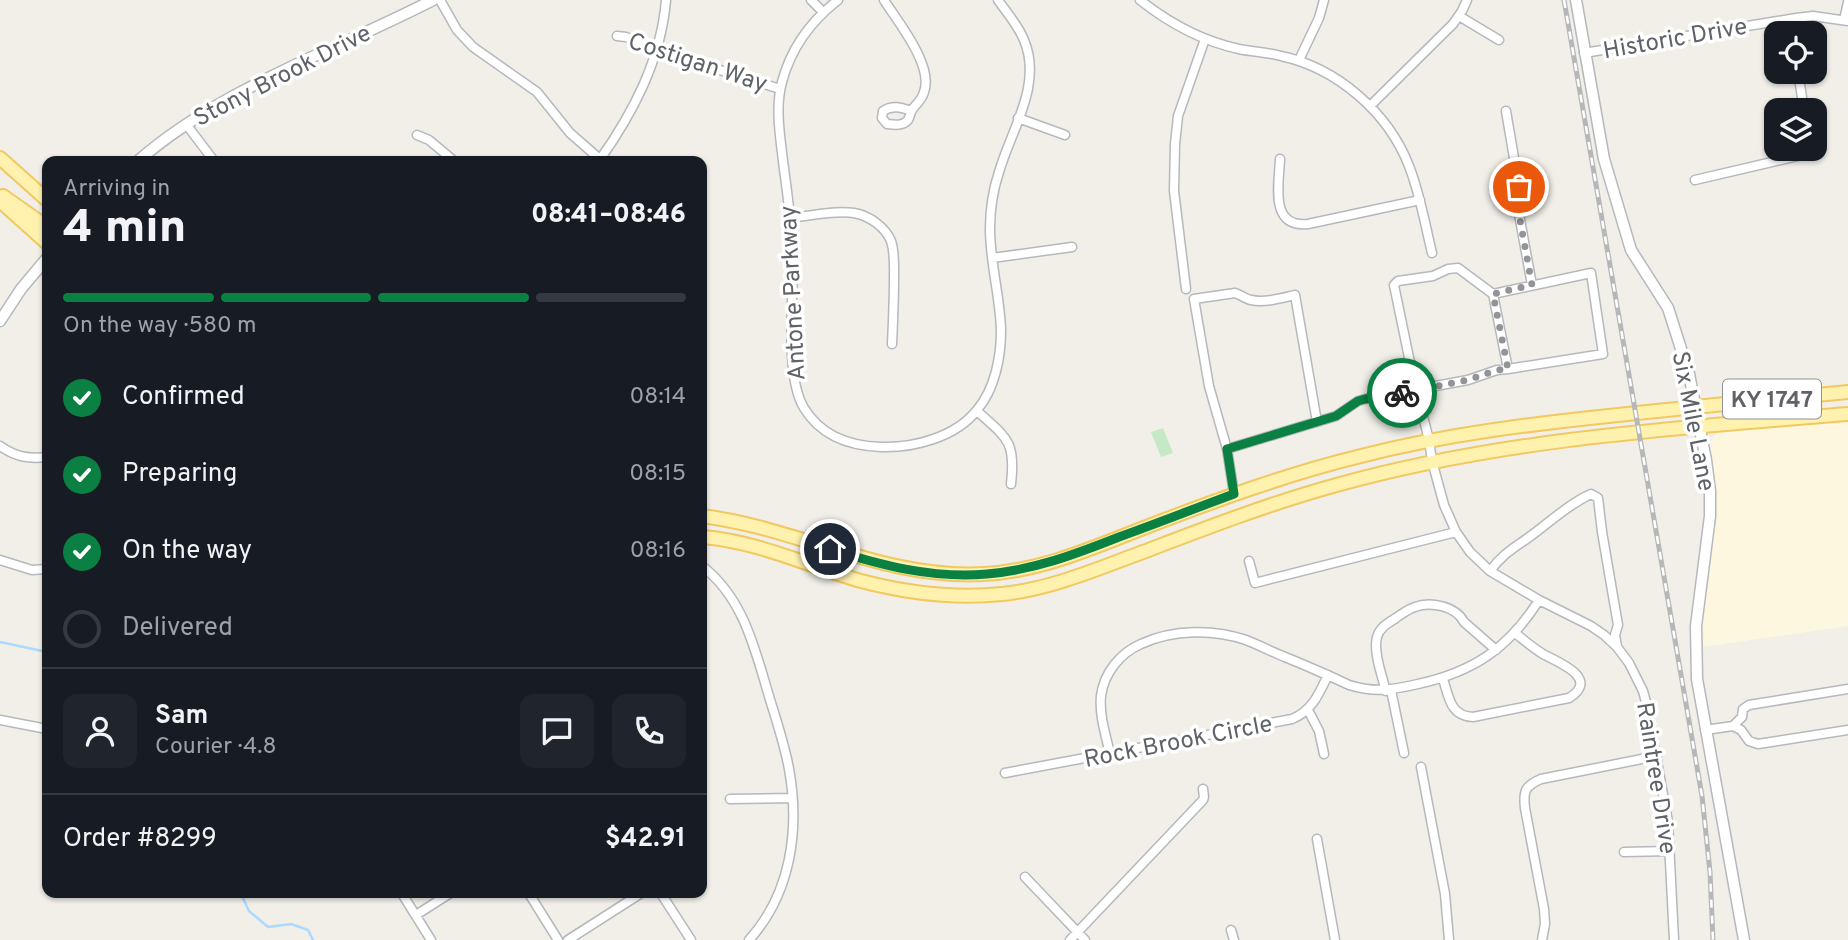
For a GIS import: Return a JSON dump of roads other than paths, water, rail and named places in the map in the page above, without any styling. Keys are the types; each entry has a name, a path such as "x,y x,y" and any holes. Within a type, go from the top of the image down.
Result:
{"main road":[{"path":"2,160 42,196"},
{"path":"0,194 42,223"},
{"path":"0,201 42,239"},
{"name":"KY 1747","path":"707,517 759,526 887,566 956,575 985,574 1033,567 1067,557 1234,494 1360,456 1429,440 1532,424 1848,392"},
{"name":"KY 1747","path":"707,538 755,547 859,580 916,593 958,596 1004,594 1077,577 1281,501 1432,461 1551,443 1700,426 1848,414"}],"street":[{"name":"Stony Brook Drive","path":"145,156 187,124 244,90 433,0"},
{"path":"440,0 457,30 473,47 537,92 570,133 595,156"},
{"path":"603,156 628,118 657,50 666,0"},
{"path":"811,0 823,12"},
{"name":"Antone Parkway","path":"838,0 823,12 797,46 787,65 780,89 779,123 793,256 792,326 794,378 798,397 813,421 828,433 853,444 889,447 917,444 940,436 961,425 977,411"},
{"path":"884,0 921,58 926,71 924,94 911,111"},
{"path":"998,0 1024,39 1028,56 1029,86 992,199 990,227 1000,316 999,351 993,381 977,411 1005,437 1011,447 1011,484"},
{"path":"1140,0 1167,20 1205,39 1240,50 1299,60 1335,79 1370,106 1390,131 1408,164 1420,200 1432,253"},
{"path":"1299,60 1320,18 1324,0"},
{"path":"1370,106 1453,24 1467,0"},
{"name":"Six Mile Lane","path":"1576,0 1604,159 1631,250 1668,308 1689,374 1700,426 1710,491 1695,641 1698,679 1744,940"},
{"path":"1846,20 1848,2"},
{"path":"1459,16 1499,40"},
{"name":"Historic Drive","path":"1584,53 1796,18 1813,16 1846,20"},
{"name":"Costigan Way","path":"617,36 780,89"},
{"path":"1186,289 1174,191 1175,144 1178,116 1205,39"},
{"path":"1506,111 1519,187 1516,198 1532,285"},
{"path":"1018,118 1065,135"},
{"path":"187,124 210,156"},
{"path":"417,135 429,139 448,156"},
{"path":"1280,159 1278,203 1283,216 1293,223 1307,224 1420,200"},
{"path":"1695,180 1776,161"},
{"path":"790,218 857,214 876,222 883,229 890,239 894,256 892,344"},
{"path":"992,258 1072,247"},
{"path":"0,321 42,264"},
{"name":"Raintree Drive","path":"1493,294 1454,267 1433,276 1394,285 1444,505 1456,532 1470,552 1490,570 1539,600 1591,626 1617,647 1629,663 1643,691 1647,706 1667,807 1674,940"},
{"path":"1227,449 1336,416 1365,399 1468,380 1497,370 1508,369 1603,354 1591,273 1493,294 1508,369"},
{"path":"1234,494 1227,449 1209,386 1194,299 1235,293 1248,300 1260,301 1295,295 1317,422"},
{"path":"0,446 17,456 42,457"},
{"path":"1490,570 1504,554 1576,501 1591,494 1598,498 1619,625 1615,635 1617,647"},
{"path":"1250,561 1255,583 1456,532"},
{"path":"0,560 33,570 42,569"},
{"path":"707,571 725,590 742,615 752,638 785,751 792,798 791,849 781,891 769,914 749,940"},
{"path":"1110,754 1101,705 1104,684 1121,656 1150,640 1184,633 1219,634 1246,640 1349,685 1361,689 1388,691 1443,679 1472,666 1515,633 1539,600"},
{"path":"1404,752 1376,650 1377,635 1383,626 1414,607 1428,604 1452,611 1461,617 1496,650"},
{"path":"1443,679 1456,712 1467,717 1574,696 1580,687 1576,673 1533,648 1515,633"},
{"path":"1324,754 1319,731 1308,710 1328,675"},
{"path":"1733,726 1749,705 1848,689"},
{"name":"Rock Brook Circle","path":"1006,773 1292,719 1308,710"},
{"path":"0,720 42,728"},
{"path":"1705,730 1733,726 1741,730 1749,741 1758,744 1848,730"},
{"path":"1542,940 1545,919 1525,808 1525,790 1541,779 1657,757"},
{"path":"1421,767 1444,894 1449,940"},
{"path":"1070,940 1203,800 1203,789"},
{"path":"730,799 792,798"},
{"path":"1317,839 1335,940"},
{"path":"1624,852 1670,851"},
{"path":"1024,877 1085,940"},
{"path":"405,898 432,940"},
{"path":"416,915 443,898"},
{"path":"532,898 558,940"},
{"path":"568,940 634,898"},
{"path":"664,898 691,940"},
{"path":"1231,930 1234,940"}],"waterway":[{"path":"0,642 42,651"},
{"path":"243,898 249,911 268,927 291,924 308,930 313,940"}],"railway":[{"path":"1564,0 1702,796 1710,872 1713,940"}]}
